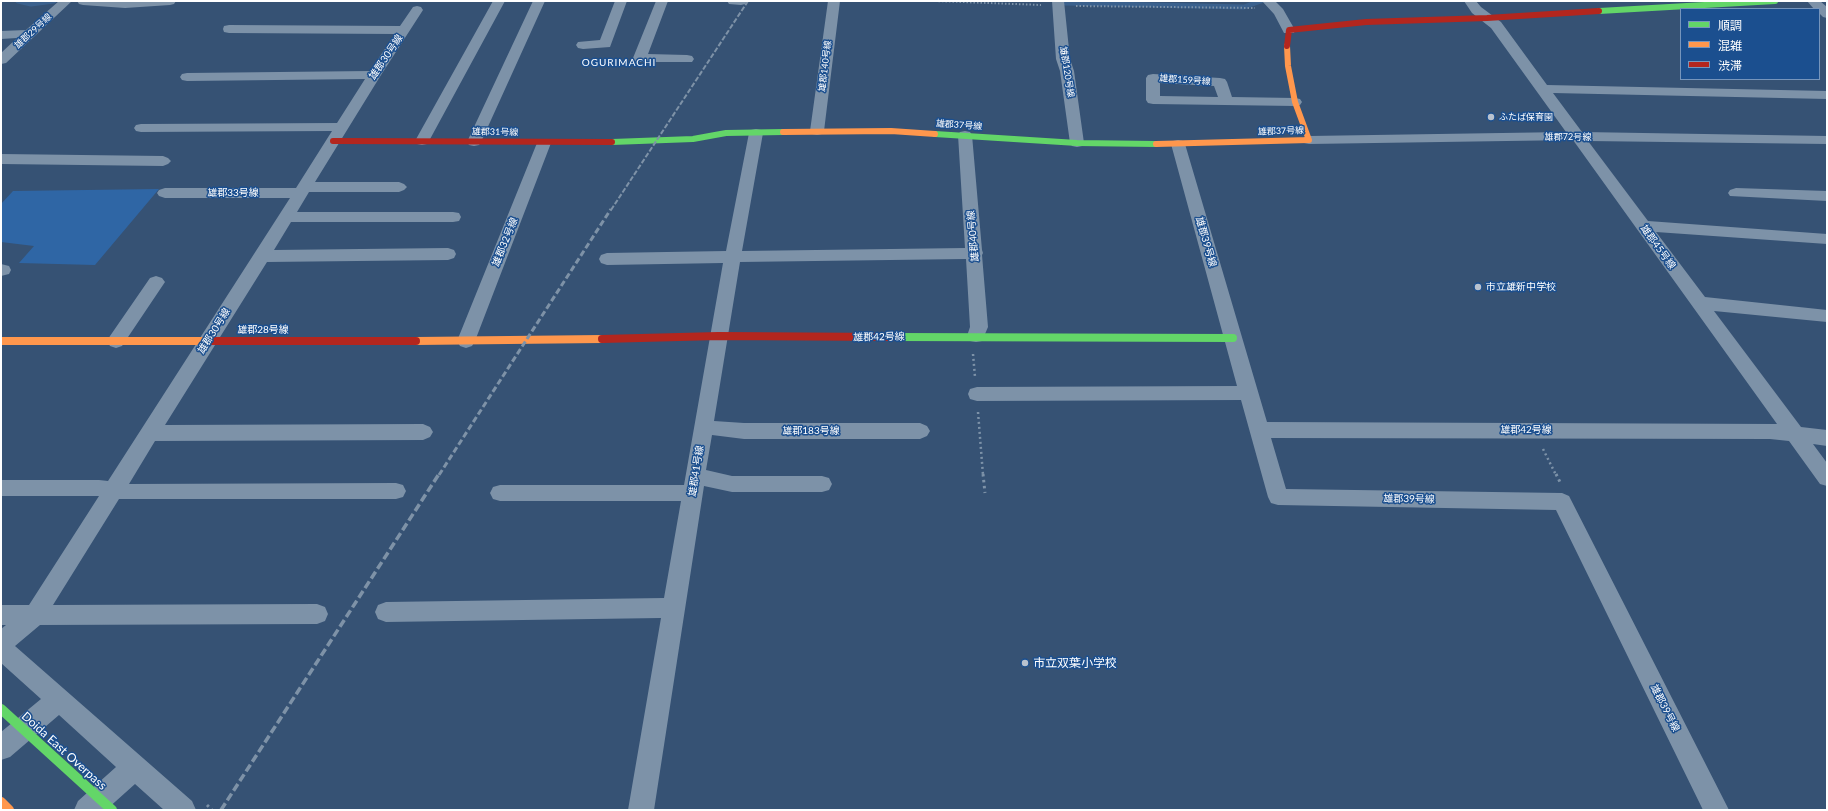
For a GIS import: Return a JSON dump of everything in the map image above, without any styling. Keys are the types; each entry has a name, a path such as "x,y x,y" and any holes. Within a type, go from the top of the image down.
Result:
{"street":[{"name":"雄郡29号線","path":"1,60 66,1"},
{"path":"83,1 118,4 170,1"},
{"path":"422,141 499,1"},
{"path":"474,142 539,1"},
{"path":"583,45 605,44 622,1"},
{"path":"662,1 640,58 688,59"},
{"path":"733,1 741,1"},
{"name":"雄郡140号線","path":"817,131 834,1"},
{"name":"雄郡45号線","path":"1470,1 1476,10 1496,24 1793,434 1827,478"},
{"path":"1270,2 1280,12 1289,30 1366,22 1487,18 1775,1"},
{"path":"1813,1 1827,14"},
{"name":"雄郡120号線","path":"1058,4 1064,59 1077,143"},
{"name":"雄郡30号線","path":"1,643 34,616 151,433 374,75 417,10"},
{"path":"229,29 404,30"},
{"name":"雄郡37号線","path":"656,140 693,139 726,133 891,131 1077,143 1178,144 1309,140 1294,102 1288,66 1287,42 1289,30"},
{"path":"1,35 29,34"},
{"path":"186,77 374,75"},
{"name":"雄郡159号線","path":"1227,101 1220,82 1153,78 1153,100 1294,102"},
{"path":"1542,89 1827,95"},
{"path":"141,128 337,134"},
{"name":"雄郡41号線","path":"641,810 718,336 756,133"},
{"name":"雄郡31号線","path":"337,134 422,141 474,142 588,143 656,140"},
{"name":"雄郡40号線","path":"965,135 975,253 979,327 976,336"},
{"name":"雄郡72号線","path":"1309,140 1578,136 1827,140"},
{"name":"雄郡32号線","path":"466,341 544,143"},
{"name":"雄郡39号線","path":"1178,144 1278,497 1562,502 1716,810"},
{"path":"1,159 163,162"},
{"name":"雄郡33号線","path":"165,193 399,187"},
{"path":"1736,193 1827,196"},
{"path":"286,217 453,217"},
{"path":"1643,226 1827,239"},
{"path":"607,259 975,253"},
{"path":"262,256 448,254"},
{"path":"116,341 156,282"},
{"path":"1698,302 1827,316"},
{"name":"雄郡42号線","path":"526,341 718,336 854,338 976,336 1233,338"},
{"name":"雄郡28号線","path":"1,341 526,341"},
{"path":"977,394 1248,393"},
{"name":"雄郡183号線","path":"703,427 744,431 920,431"},
{"name":"雄郡42号線","path":"1259,430 1770,431 1827,438"},
{"path":"151,433 423,432"},
{"path":"500,493 694,485 822,484"},
{"path":"1,488 99,488 113,491 396,492"},
{"path":"386,612 674,608"},
{"path":"1,615 317,614"},
{"path":"1,648 183,810"},
{"path":"1,748 60,699"},
{"name":"Doida East Overpass","path":"1,709 112,810"},
{"path":"87,810 135,767"},
{"path":"1,802 9,810"}],"path":[{"path":"935,1 1233,9 1253,8 1270,2"},
{"path":"1533,430 1564,490 1562,502"}],"shaded area":[{"path":"159,189 95,265 19,263 34,246 1,242 1,204 13,191"}],"waterway":[{"path":"18,1 31,4 54,1"},
{"path":"1065,3 1244,7 1261,1"}],"railway":[{"path":"611,210 748,1"},
{"path":"439,475 611,209"},
{"path":"221,810 439,474"}],"traffic: fast":[{"path":"1599,11 1775,1"},
{"path":"612,142 693,139 726,133 783,132"},
{"path":"935,134 1077,143 1156,144"},
{"path":"895,337 976,336 1233,338"},
{"path":"1,709 112,810"}],"traffic: slow":[{"path":"1156,144 1309,140 1295,102 1288,66 1287,46"},
{"path":"783,132 891,131 935,134"},
{"path":"416,341 602,339"},
{"path":"1,341 207,341"},
{"path":"1,802 9,810"}],"traffic: jam":[{"path":"1287,46 1289,30 1366,22 1487,18 1599,11"},
{"path":"333,141 612,142"},
{"path":"602,339 718,336 895,337"},
{"path":"207,341 416,341"}],"place":[{"name":"ふたば保育園","path":"1491,117"},
{"name":"市立雄新中学校","path":"1478,287"},
{"name":"市立双葉小学校","path":"1025,663"}],"district":[{"name":"OGURIMACHI","path":"619,63"}]}
